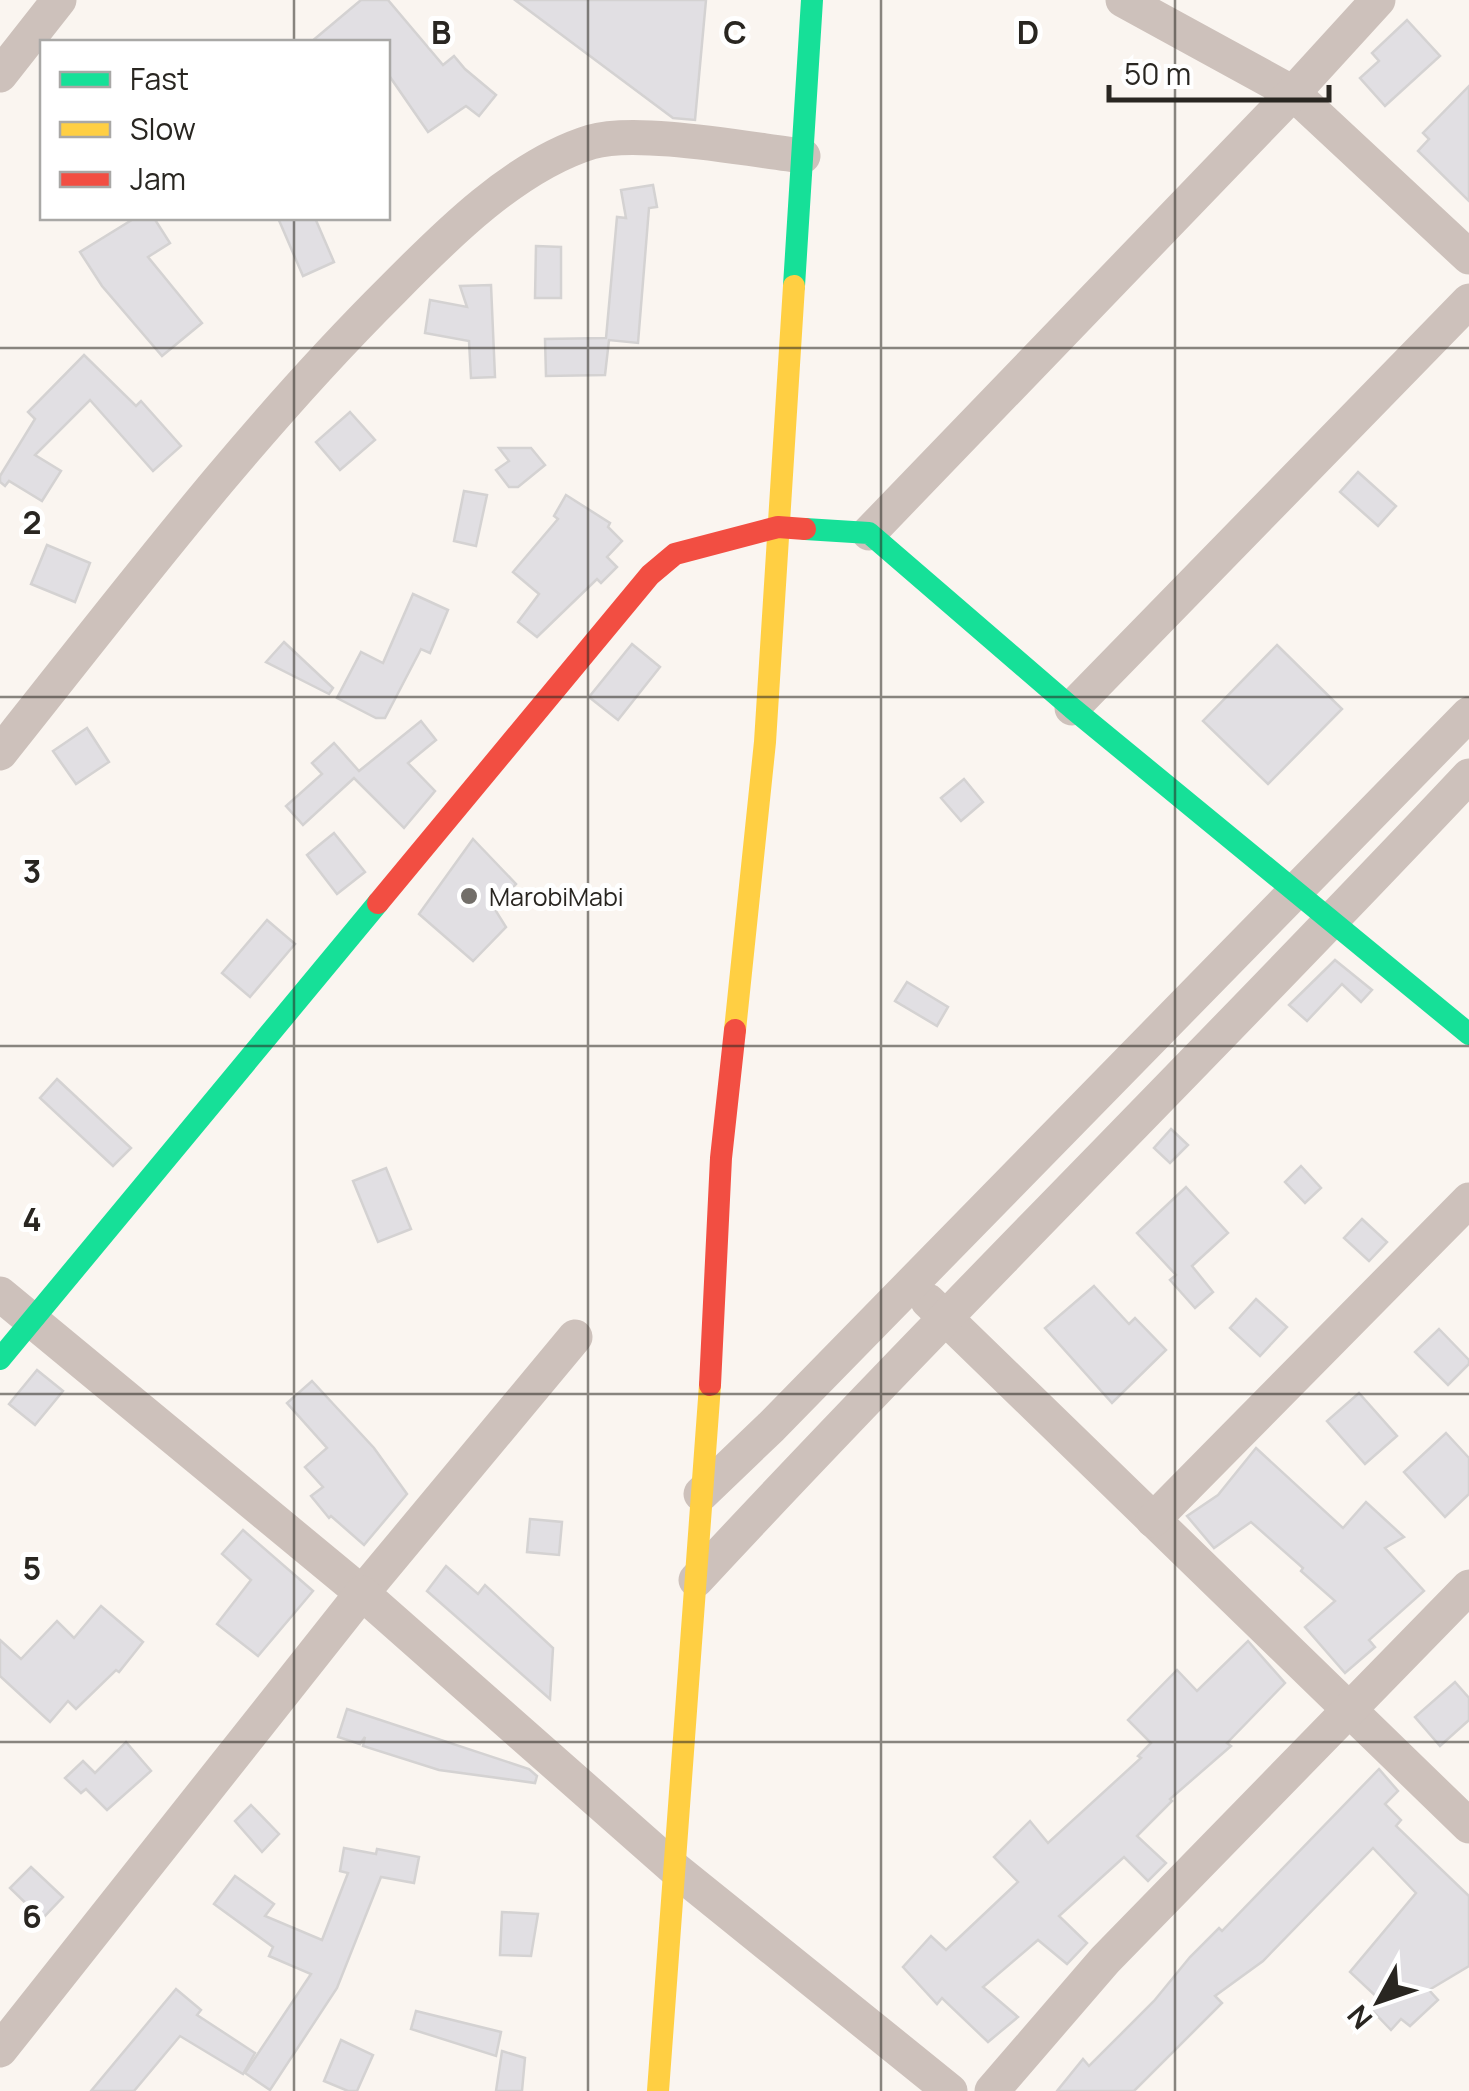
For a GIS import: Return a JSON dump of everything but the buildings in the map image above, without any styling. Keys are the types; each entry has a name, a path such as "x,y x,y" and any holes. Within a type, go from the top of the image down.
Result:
{"main road":[{"path":"658,2091 696,1580 721,1158 764,742 812,0"},
{"path":"0,1359 650,575 675,554 778,527 869,533 1072,708 1469,1034"}],"street":[{"path":"0,75 59,0"},
{"path":"1123,0 1293,93 1469,258"},
{"path":"869,533 1378,0"},
{"path":"0,754 222,474 352,330 463,218 552,159 594,141 650,138 803,156"},
{"path":"1072,708 1469,301"},
{"path":"701,1494 1469,714"},
{"path":"696,1580 944,1316 1333,921 1469,776"},
{"path":"1153,1520 1469,1200"},
{"path":"910,1283 1469,1826"},
{"path":"0,1294 362,1593 676,1870 950,2091"},
{"path":"0,2050 362,1593 575,1336"},
{"path":"992,2091 1104,1960 1469,1587"}],"traffic: fast":[{"path":"794,286 812,0"},
{"path":"805,529 869,533 1072,708 1469,1034"},
{"path":"0,1359 378,903"}],"traffic: slow":[{"path":"735,1030 765,742 794,286"},
{"path":"658,2091 710,1385"}],"traffic: jam":[{"path":"378,903 650,575 675,554 778,527 805,529"},
{"path":"710,1385 721,1158 735,1030"}],"place":[{"name":"MarobiMabi","path":"469,896"}]}
